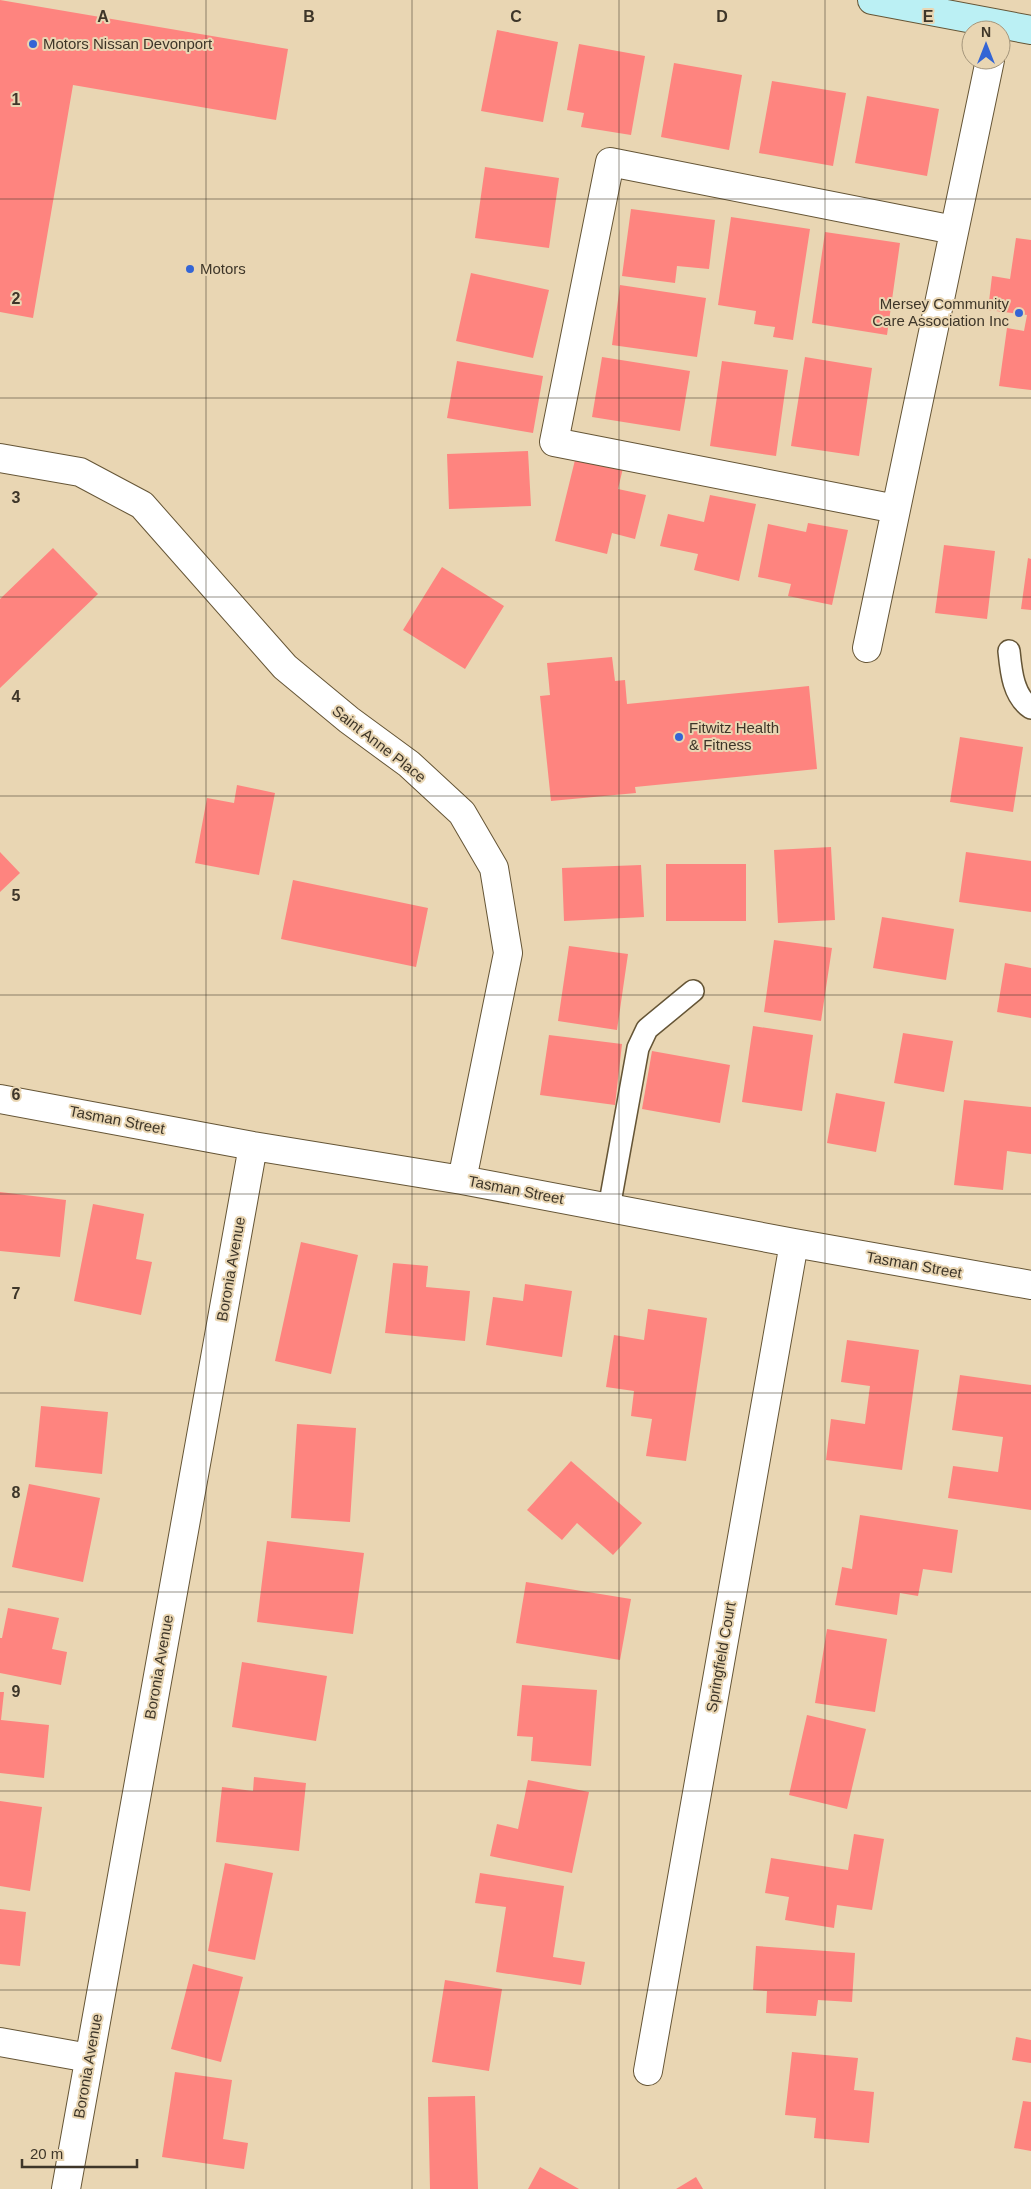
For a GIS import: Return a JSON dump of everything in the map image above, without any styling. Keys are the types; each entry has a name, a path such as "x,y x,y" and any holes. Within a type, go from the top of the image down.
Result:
{"main road":[{"path":"872,0 965,20"},
{"path":"1011,28 1031,30"}],"street":[{"path":"867,648 988,70"},
{"path":"896,509 554,442 610,162 954,230"},
{"name":"Saint Anne Place","path":"0,458 80,472 142,505 285,667 349,720 409,764 462,814 494,868 508,953 462,1180"},
{"name":"Tasman Street","path":"0,1099 253,1146 462,1180 794,1243 1031,1285"},
{"name":"Boronia Avenue","path":"66,2189 253,1146"},
{"name":"Springfield Court","path":"648,2070 794,1243"},
{"path":"0,2042 89,2058"}],"lane":[{"path":"1009,651 1011,676 1024,703 1031,708"},
{"path":"609,1208 638,1048 648,1029 693,991"}],"building":[{"path":"0,0 288,49 276,120 73,85 33,318 0,312"},
{"path":"497,30 558,42 543,122 481,111"},
{"path":"579,44 645,56 631,135 581,127 584,113 567,110"},
{"path":"674,63 742,75 729,150 661,137"},
{"path":"772,81 846,93 833,166 759,153"},
{"path":"867,96 939,109 927,176 855,163"},
{"path":"485,167 559,178 549,248 475,238"},
{"path":"631,209 715,220 709,269 677,266 675,283 622,276"},
{"path":"731,217 810,229 793,340 773,337 775,327 754,324 756,311 718,305"},
{"path":"825,232 900,243 887,335 812,323"},
{"name":"Mersey Community Care Association Inc","path":"1016,238 1031,240 1031,390 999,386 1007,328 1024,331 1027,315 988,310 992,276 1010,279"},
{"path":"471,273 549,290 533,358 456,341"},
{"path":"620,285 706,298 697,357 612,345"},
{"path":"602,357 690,371 680,431 592,417"},
{"path":"805,357 872,368 859,456 791,446"},
{"path":"457,361 543,376 533,433 447,418"},
{"path":"722,361 788,370 776,456 710,446"},
{"path":"528,451 531,506 449,509 447,454"},
{"path":"576,456 623,468 618,489 646,495 635,539 612,533 607,554 555,541"},
{"path":"710,495 756,504 739,581 694,570 698,554 660,546 668,514 704,522"},
{"path":"808,523 848,530 832,605 788,596 791,584 758,577 768,524 806,532"},
{"path":"944,545 995,551 987,619 935,613"},
{"path":"53,548 98,594 0,688 0,599"},
{"path":"1028,558 1031,559 1031,610 1021,609"},
{"path":"442,567 504,606 465,669 403,630"},
{"name":"Fitwitz Health & Fitness","path":"612,657 615,681 625,680 627,704 809,686 817,769 635,787 636,793 551,801 540,696 550,695 547,663"},
{"path":"960,737 1023,747 1013,812 950,802"},
{"path":"237,785 275,793 259,875 195,863 207,798 234,803"},
{"path":"831,847 835,920 778,923 774,850"},
{"path":"0,852 20,873 0,892"},
{"path":"966,852 1031,861 1031,912 959,902"},
{"path":"666,864 746,864 746,921 666,921"},
{"path":"641,865 644,917 564,921 562,868"},
{"path":"293,880 428,908 416,967 281,939"},
{"path":"882,917 954,929 946,980 873,968"},
{"path":"774,940 832,948 821,1021 764,1012"},
{"path":"569,946 628,954 617,1030 558,1021"},
{"path":"1005,963 1031,968 1031,1018 997,1012"},
{"path":"753,1026 813,1035 802,1111 742,1102"},
{"path":"903,1033 953,1041 944,1092 894,1083"},
{"path":"549,1035 622,1044 615,1105 540,1095"},
{"path":"652,1051 730,1065 720,1123 642,1109"},
{"path":"836,1093 885,1102 876,1152 827,1143"},
{"path":"964,1100 1031,1107 1031,1154 1007,1151 1003,1190 954,1185"},
{"path":"0,1192 66,1200 60,1257 0,1251"},
{"path":"93,1204 144,1214 136,1259 152,1262 141,1315 74,1301"},
{"path":"301,1242 358,1255 331,1374 275,1361"},
{"path":"393,1263 428,1266 426,1287 470,1291 465,1341 385,1333"},
{"path":"525,1284 572,1291 562,1357 486,1345 493,1297 523,1301"},
{"path":"648,1309 707,1318 686,1461 646,1456 652,1419 631,1416 634,1391 606,1387 614,1335 644,1340"},
{"path":"847,1340 919,1350 902,1470 826,1460 831,1419 865,1424 870,1386 841,1382"},
{"path":"960,1375 1031,1385 1031,1510 948,1498 953,1466 998,1472 1003,1437 952,1430"},
{"path":"41,1406 108,1412 102,1474 35,1467"},
{"path":"297,1424 356,1428 350,1522 291,1518"},
{"path":"571,1461 642,1523 613,1555 577,1523 562,1540 527,1510"},
{"path":"29,1484 100,1498 83,1582 12,1567"},
{"path":"860,1515 958,1530 952,1573 923,1569 918,1596 900,1593 897,1615 835,1605 842,1567 852,1569"},
{"path":"267,1541 364,1553 353,1634 257,1622"},
{"path":"526,1582 631,1599 620,1660 516,1643"},
{"path":"8,1608 59,1618 52,1649 67,1652 61,1685 0,1673 0,1638 2,1638"},
{"path":"827,1629 887,1639 875,1712 815,1703"},
{"path":"242,1662 327,1676 316,1741 232,1727"},
{"path":"522,1685 597,1690 591,1766 531,1761 533,1737 517,1736"},
{"path":"0,1692 4,1692 1,1720 49,1725 44,1778 0,1773"},
{"path":"807,1715 866,1729 847,1809 789,1795"},
{"path":"254,1777 306,1783 299,1851 216,1842 222,1787 253,1791"},
{"path":"528,1780 589,1792 572,1873 490,1856 497,1824 518,1829"},
{"path":"0,1801 42,1807 30,1891 0,1886"},
{"path":"854,1834 884,1839 872,1910 837,1905 834,1928 785,1920 789,1897 765,1893 771,1858 848,1870"},
{"path":"225,1863 273,1873 255,1960 208,1951"},
{"path":"480,1873 564,1886 553,1957 585,1962 581,1985 496,1972 506,1907 475,1903"},
{"path":"0,1909 26,1912 20,1966 0,1964"},
{"path":"756,1946 855,1953 852,2002 818,2000 816,2016 766,2013 767,1991 753,1990"},
{"path":"193,1964 243,1977 221,2062 171,2049"},
{"path":"445,1980 502,1989 489,2071 432,2062"},
{"path":"1016,2037 1031,2040 1031,2063 1012,2060"},
{"path":"792,2052 858,2058 854,2090 874,2092 869,2143 814,2138 816,2118 785,2115"},
{"path":"175,2072 232,2080 223,2139 248,2143 244,2169 162,2157"},
{"path":"475,2096 478,2189 430,2189 428,2097"},
{"path":"1023,2101 1031,2102 1031,2151 1014,2148"},
{"path":"540,2167 579,2189 528,2189"},
{"path":"696,2177 703,2189 676,2189"}],"place":[{"name":"Motors Nissan Devonport","path":"33,44"},
{"name":"Motors","path":"190,269"},
{"name":"Mersey Community Care Association Inc","path":"1019,313"},
{"name":"Fitwitz Health & Fitness","path":"679,737"}]}
